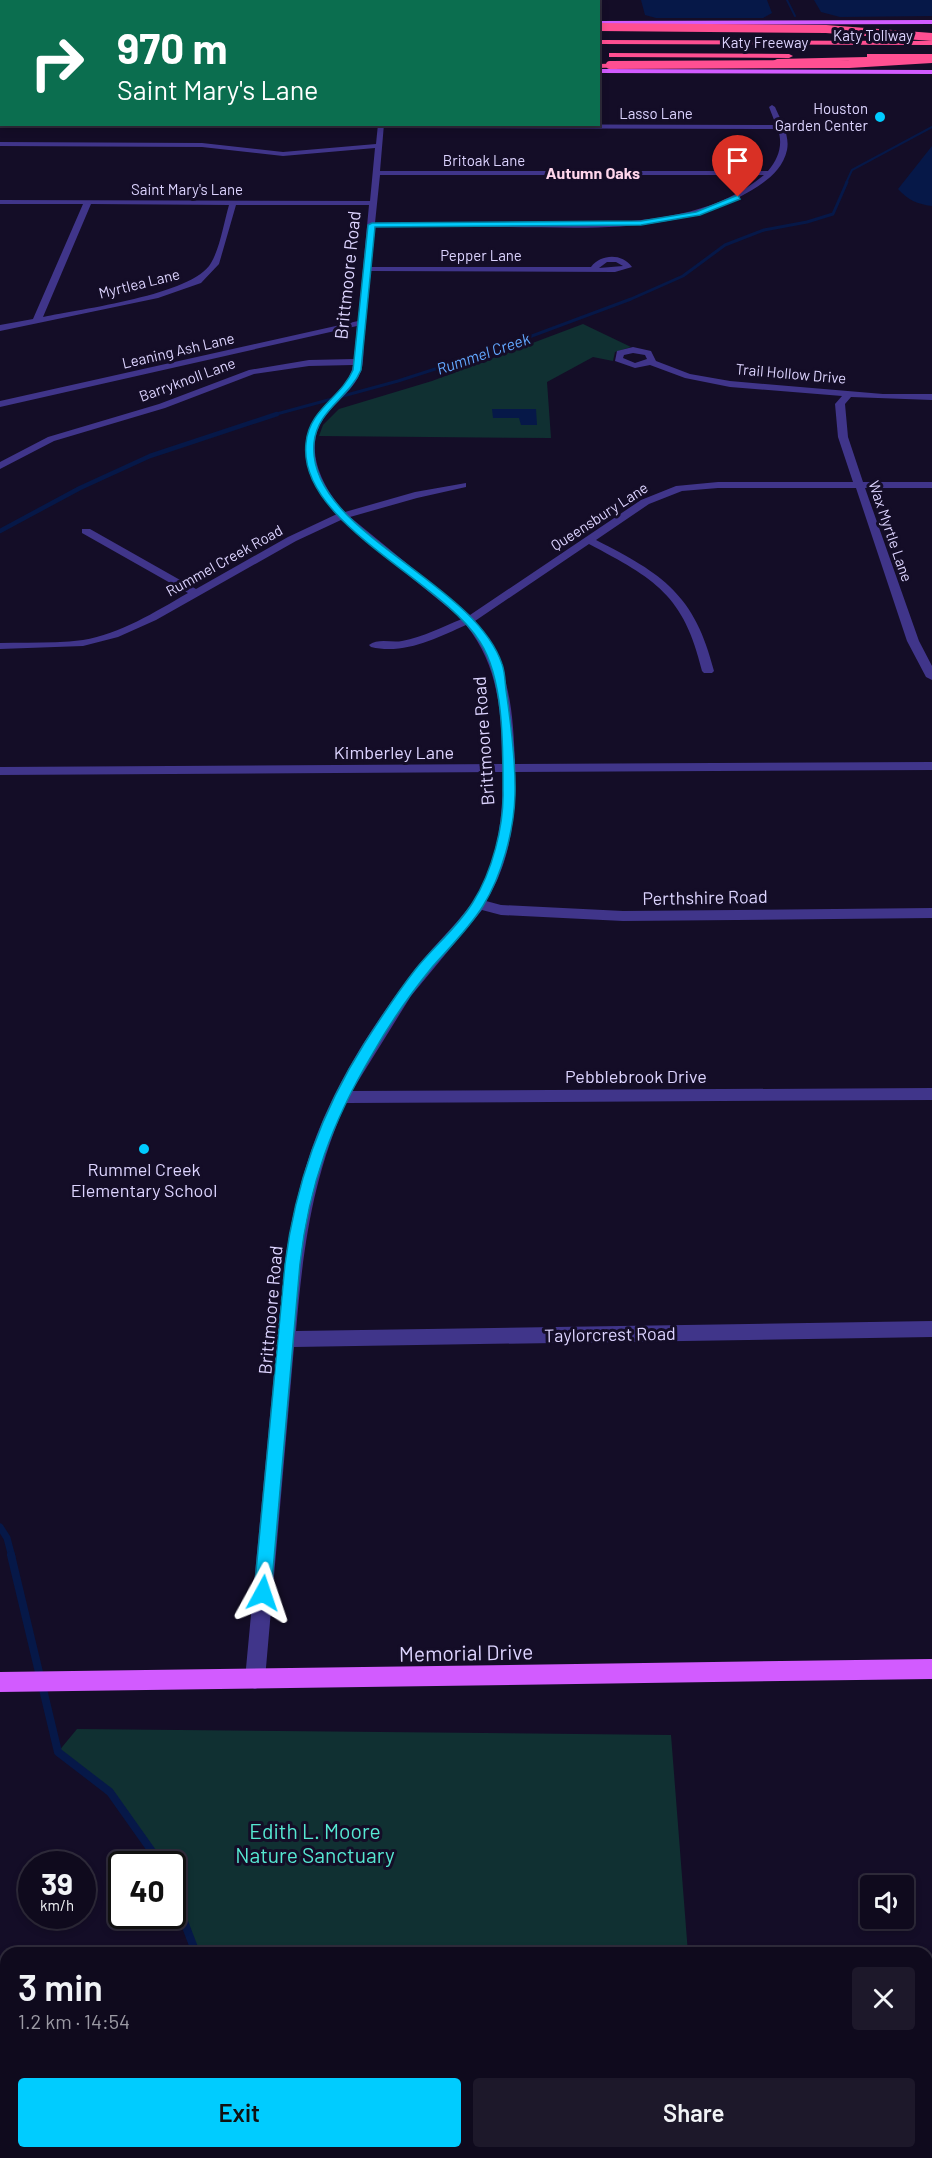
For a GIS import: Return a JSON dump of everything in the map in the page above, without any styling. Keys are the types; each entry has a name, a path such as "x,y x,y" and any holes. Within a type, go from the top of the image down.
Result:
{"highway":[{"path":"600,25 932,23"},
{"path":"600,25 932,36"},
{"name":"Katy Freeway","path":"600,35 932,36"},
{"name":"Katy Tollway","path":"600,42 932,43"},
{"name":"Katy Tollway","path":"600,48 932,49"},
{"name":"Katy Freeway","path":"600,55 932,58"},
{"path":"600,67 849,64 932,58"},
{"path":"600,67 932,58"},
{"path":"610,65 932,70"}],"main road":[{"path":"600,67 932,70"},
{"name":"Memorial Drive","path":"0,1682 932,1668"}],"street":[{"path":"372,225 608,225 660,220 697,213 738,197 771,173 782,156 785,140 772,107"},
{"name":"Brittmoore Road","path":"255,1679 297,1228 308,1177 323,1135 368,1049 419,974 478,904 507,829 508,769 504,711 497,664 484,640 469,620 341,516 319,487 313,469 310,444 313,426 318,417 352,381 358,362 381,126"},
{"name":"Lasso Lane","path":"396,126 779,127"},
{"path":"0,144 202,145 283,154 379,146"},
{"name":"Britoak Lane","path":"377,173 771,173"},
{"name":"Saint Mary's Lane","path":"0,202 374,203"},
{"path":"37,320 88,202"},
{"name":"Myrtlea Lane","path":"0,328 158,296 198,281 215,264 233,203"},
{"name":"Pepper Lane","path":"368,269 594,269"},
{"name":"Leaning Ash Lane","path":"0,404 363,322"},
{"name":"Barryknoll Lane","path":"0,466 66,433 162,406 252,372 309,363 358,362"},
{"name":"Trail Hollow Drive","path":"650,362 688,376 730,384 883,397 932,397"},
{"name":"Wax Myrtle Lane","path":"849,393 840,404 843,437 913,641 932,677"},
{"name":"Queensbury Lane","path":"375,645 399,645 422,640 469,620 645,502 680,488 718,484 932,485"},
{"name":"Rummel Creek Road","path":"0,646 74,644 114,635 152,618 292,539 341,516 415,495 462,485"},
{"path":"87,531 195,593"},
{"path":"589,540 636,565 658,580 681,601 704,647 708,671"},
{"name":"Kimberley Lane","path":"0,771 932,766"},
{"name":"Perthshire Road","path":"478,904 501,910 623,916 932,913"},
{"name":"Pebblebrook Drive","path":"341,1097 932,1094"},
{"name":"Taylorcrest Road","path":"287,1339 932,1329"}],"green space":[{"path":"583,324 631,347 615,352 613,361 593,357 547,382 551,438 319,436 323,425 339,409 432,381"},
{"name":"Edith L. Moore Nature Sanctuary","path":"77,1729 671,1735 688,1947 194,1947 186,1926 186,1851 152,1851 110,1792 58,1752"}],"water":[{"path":"641,0 767,0 772,13 763,18 656,18 645,15"},
{"path":"814,0 932,0 932,16 840,17 821,12"},
{"path":"932,146 932,206 913,201 898,189"},
{"path":"492,409 536,409 537,425 521,425 519,418 493,418"}],"waterway":[{"name":"Rummel Creek","path":"787,0 795,16"},
{"name":"Rummel Creek","path":"846,183 852,170 932,127"},
{"name":"Rummel Creek","path":"273,415 398,381 494,350 631,299 683,276 725,245 764,230 807,222 833,214 847,182"},
{"name":"Rummel Creek","path":"0,531 80,488 150,456 277,414"},
{"name":"Rummel Creek","path":"0,1527 7,1538 12,1557"},
{"name":"Rummel Creek","path":"11,1555 58,1752 110,1792 152,1851"},
{"name":"Rummel Creek","path":"186,1927 194,1947"}],"place":[{"name":"Houston Garden Center","path":"880,117"},
{"name":"Rummel Creek Elementary School","path":"144,1149"}],"district":[{"name":"Autumn Oaks","path":"593,172"}],"route":[{"path":"263,1593 293,1264 297,1228 308,1177 323,1135 368,1049 419,974 478,904 507,829 508,769 504,711 497,664 484,640 458,608 341,516 319,487 310,458 313,426 318,417 352,381 357,370 372,225 641,223 674,219 697,213 738,197"}]}
